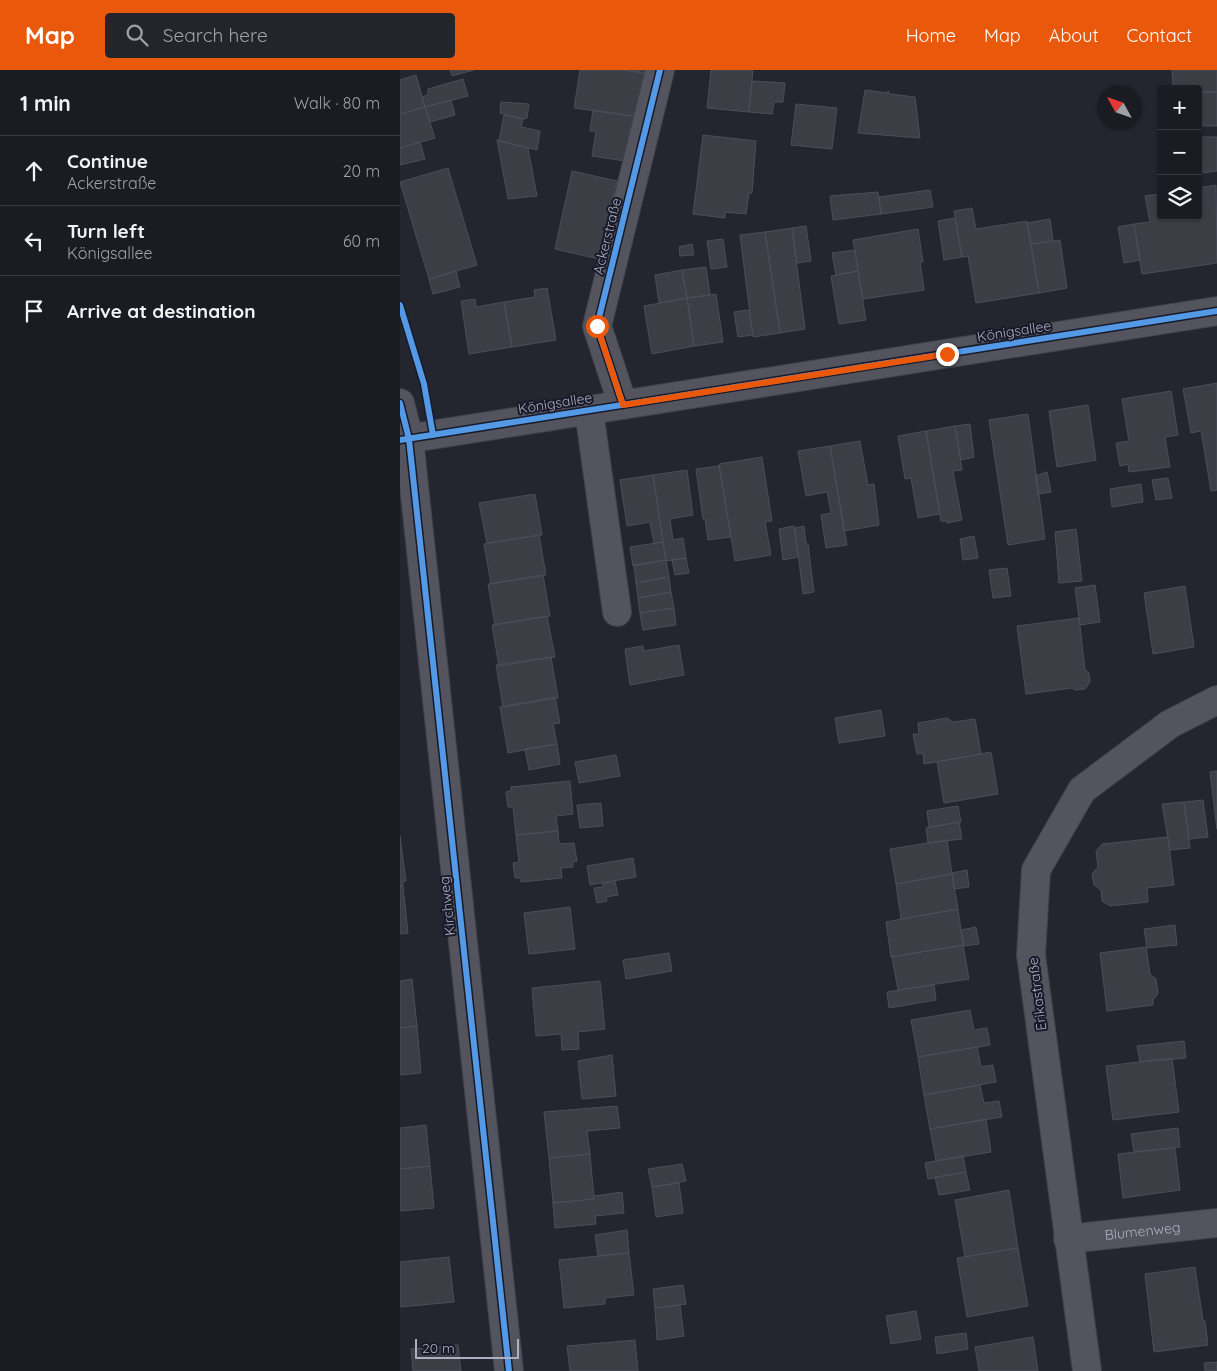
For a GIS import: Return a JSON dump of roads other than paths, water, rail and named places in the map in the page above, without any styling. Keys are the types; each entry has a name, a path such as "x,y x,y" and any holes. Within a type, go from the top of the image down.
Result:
{"street":[{"name":"Ackerstraße","path":"623,405 597,326 660,70"},
{"name":"Königsallee","path":"405,440 1217,311"},
{"name":"Kirchweg","path":"400,403 509,1371"},
{"path":"589,410 617,612"},
{"name":"Erikastraße","path":"1087,1371 1068,1239 1032,955 1036,870 1082,790 1170,724 1217,700"},
{"name":"Blumenweg","path":"1068,1239 1217,1223"}]}
